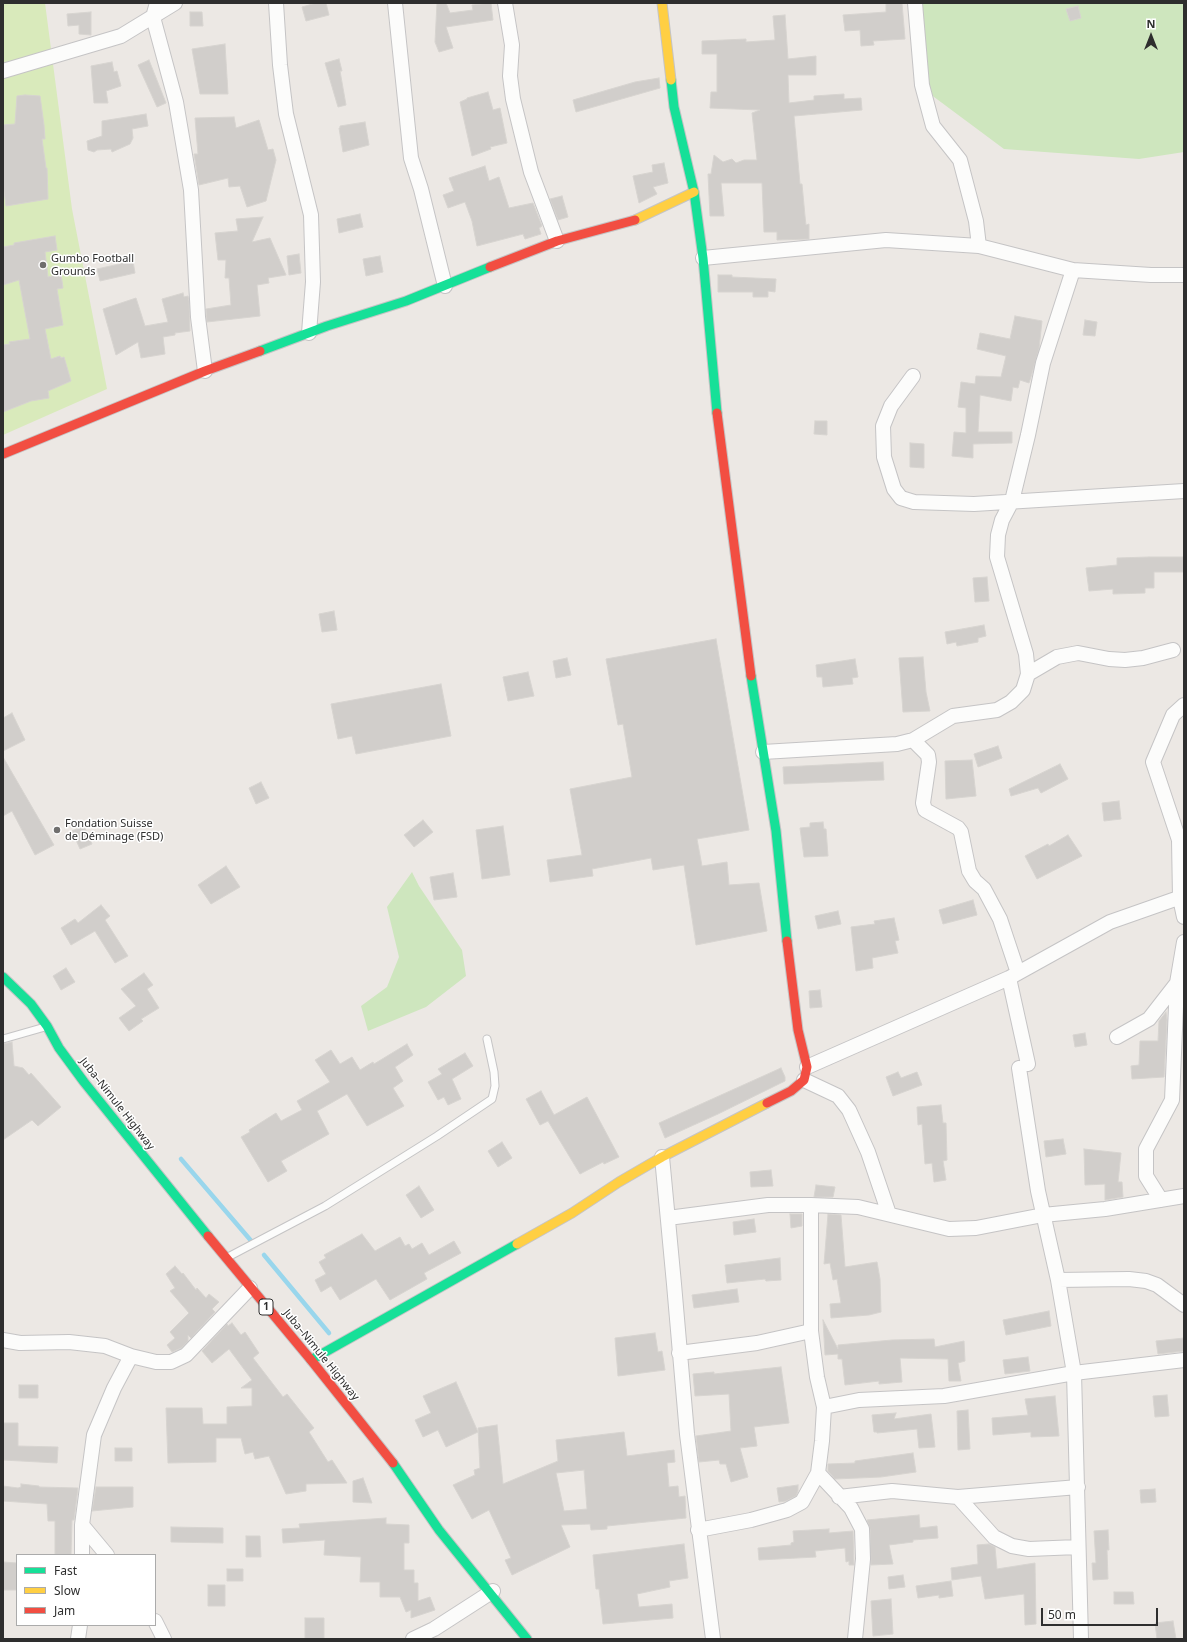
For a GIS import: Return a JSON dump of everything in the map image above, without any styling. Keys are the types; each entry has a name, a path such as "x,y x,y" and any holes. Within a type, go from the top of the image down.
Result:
{"street":[{"path":"157,3 153,17 176,102 191,190 198,316 205,371"},
{"path":"3,71 121,36 175,3"},
{"path":"276,3 280,65 286,114 311,215 313,282 309,333"},
{"path":"395,3 411,158 421,189 445,286"},
{"path":"505,3 512,45 510,76 513,99 531,172 557,241"},
{"path":"662,3 674,107 694,192 703,258 718,423 734,553 749,666 776,831 789,960 798,1030 806,1074 838,1096 849,1110 868,1152 888,1214"},
{"path":"915,3 922,85 933,126 960,160 976,221 979,246"},
{"path":"3,454 205,371 309,333 406,301 557,241 630,222 694,192"},
{"path":"703,258 886,240 979,246 1074,270 1151,275 1184,275"},
{"path":"764,752 889,744 913,740 952,716 997,710 1010,702 1023,690 1028,674 1026,654 997,557 998,535 1002,520 1012,501 1043,363 1074,270"},
{"path":"913,376 891,406 883,426 884,457 894,489 902,498 914,502 974,504 1184,491"},
{"path":"1028,674 1057,657 1078,653 1109,659 1125,660 1143,658 1173,650"},
{"path":"1184,705 1173,715 1153,762 1179,840 1184,917"},
{"path":"913,740 928,755 929,762 923,803 924,810 958,828 961,832 969,871 975,881 984,889 1000,919 1014,976 1038,1191 1058,1280 1074,1373 1081,1639"},
{"path":"311,1360 572,1213 619,1182 662,1157 791,1090 806,1074 1014,976 1110,922 1182,897"},
{"path":"1161,1200 1146,1176 1146,1149 1172,1100 1184,942"},
{"name":"Juba–Nimule Highway","path":"3,977 30,1004 47,1026 59,1048 89,1088 152,1168 311,1360 395,1466 440,1530 527,1639"},
{"path":"1117,1037 1149,1019 1180,982"},
{"path":"662,1157 686,1434 713,1639"},
{"path":"668,1218 768,1205 811,1205 858,1208 949,1229 976,1228 1043,1215 1104,1209 1184,1196"},
{"path":"698,1530 751,1520 787,1510 802,1502 818,1473 824,1407 817,1377 811,1331 811,1205"},
{"path":"1058,1280 1129,1279 1146,1281 1157,1285 1184,1304"},
{"path":"3,1340 20,1343 69,1342 98,1345 105,1346 131,1356 156,1362 171,1362 186,1355 250,1288"},
{"path":"679,1353 758,1342 811,1331"},
{"path":"82,1554 82,1525 94,1435 114,1388 131,1356"},
{"path":"824,1407 859,1400 944,1396 1074,1373 1184,1360"},
{"path":"818,1473 851,1508 862,1529 863,1559 855,1639"},
{"path":"839,1497 892,1491 958,1497 1078,1487"},
{"path":"958,1497 994,1537 1012,1546 1029,1549 1078,1547"},
{"path":"82,1525 106,1554"},
{"path":"413,1639 434,1629 493,1591"},
{"path":"156,1623 164,1639"},
{"path":"78,1639 80,1626"}],"lane":[{"path":"3,1039 47,1026"},
{"path":"226,1258 270,1236 331,1202 437,1136 492,1099 495,1086 494,1072 487,1039"}],"green space":[{"name":"Gumbo Football Grounds","path":"3,3 45,3 72,209 107,389 3,435"},
{"path":"908,3 1184,3 1184,152 1139,159 1004,149 926,91"},
{"path":"412,872 419,886 462,950 466,976 426,1007 368,1031 361,1006 387,987 399,957 387,907"}],"building":[{"path":"316,3 326,3 329,15 306,21 302,7"},
{"path":"437,3 446,3 450,13 473,10 472,5 491,3 493,20 446,27 453,48 439,52 435,42"},
{"path":"886,3 902,3 905,39 873,41 874,45 861,46 860,30 845,31 843,15 886,12"},
{"path":"1078,6 1081,18 1070,21 1066,9"},
{"path":"91,12 91,35 79,34 79,25 68,26 67,14"},
{"path":"190,12 202,12 203,26 190,26"},
{"path":"785,15 788,59 816,56 816,75 788,75 789,103 814,100 814,96 844,94 844,99 861,98 862,110 794,116 800,184 802,184 806,225 809,224 809,239 777,240 777,232 764,232 762,183 721,183 724,216 710,216 708,174 711,174 714,155 723,162 732,159 736,163 744,160 757,160 752,113 760,110 710,108 711,92 717,92 717,54 702,54 702,41 746,39 746,42 775,40 773,16"},
{"path":"225,44 228,94 200,94 192,49"},
{"path":"339,59 346,105 338,107 325,63"},
{"path":"149,60 166,103 157,107 138,65"},
{"path":"112,62 114,72 117,71 121,86 106,91 108,103 94,103 91,66"},
{"path":"659,78 660,88 576,112 573,100 635,82"},
{"path":"488,92 493,110 500,108 507,143 490,147 491,149 472,156 460,102 467,98"},
{"path":"17,96 40,96 44,125 45,139 42,139 47,168 48,199 6,206 3,184 3,125 15,124"},
{"path":"146,114 148,126 132,129 133,138 130,144 112,152 111,149 97,150 94,152 88,150 87,141 102,136 102,121"},
{"path":"234,117 236,128 259,120 268,150 273,149 276,160 266,201 247,207 240,186 229,187 228,178 199,185 194,154 198,154 195,118"},
{"path":"365,122 369,145 343,152 339,128 340,126"},
{"path":"664,163 668,183 653,187 657,194 639,203 633,176 653,172 652,165"},
{"path":"485,166 489,181 499,177 509,208 533,203 542,226 539,228 541,234 525,239 523,234 477,246 472,221 465,202 448,208 443,195 454,191 449,178"},
{"path":"562,196 568,217 558,220 550,199"},
{"path":"360,214 363,227 339,233 337,219"},
{"path":"263,217 252,242 270,238 286,275 268,278 269,283 257,285 260,316 207,322 206,309 231,305 229,278 225,278 226,260 218,260 215,233 238,231 236,219"},
{"path":"55,236 57,250 45,252 48,277 61,274 63,288 57,289 63,325 45,329 51,359 60,356 61,358 64,357 71,381 48,391 49,398 31,401 3,412 3,345 10,344 9,342 30,339 19,280 3,285 3,247 14,245 14,243"},
{"path":"299,254 301,273 289,275 287,256"},
{"path":"380,256 383,272 366,276 363,259"},
{"path":"133,261 135,273 100,281 97,269"},
{"path":"718,275 776,279 775,292 768,291 768,297 753,297 753,292 718,292"},
{"path":"183,293 184,297 188,296 189,301 190,331 175,333 175,335 163,337 165,354 141,358 138,342 116,355 103,309 136,298 145,326 168,322 162,299"},
{"path":"1015,316 1042,321 1039,349 1031,377 1029,383 1020,380 1018,388 1013,387 1011,401 980,395 978,432 1012,432 1012,443 973,444 973,458 952,456 954,432 966,433 966,408 958,407 961,382 975,384 976,376 1001,377 1006,356 977,349 980,333 1010,339"},
{"path":"1085,320 1097,322 1095,336 1083,335"},
{"path":"815,421 827,421 827,435 814,434"},
{"path":"910,443 924,444 924,468 910,467"},
{"path":"1184,557 1184,572 1154,572 1154,588 1145,588 1145,593 1113,594 1113,589 1089,591 1086,568 1117,565 1117,558"},
{"path":"987,577 989,601 975,602 973,578"},
{"path":"334,611 337,630 322,632 319,614"},
{"path":"984,625 986,636 978,638 978,642 957,646 956,642 947,644 945,632"},
{"path":"716,639 749,830 697,839 702,866 727,862 729,885 759,883 767,931 696,945 684,865 653,870 651,858 592,869 593,876 550,882 547,860 582,855 570,789 632,777 623,724 618,725 606,659"},
{"path":"923,657 926,692 930,711 903,712 899,658"},
{"path":"567,658 571,675 556,678 553,661"},
{"path":"855,659 858,677 852,678 853,684 823,687 822,677 817,677 816,665"},
{"path":"528,672 534,696 508,701 503,677"},
{"path":"441,684 451,736 356,754 352,736 338,739 331,704"},
{"path":"12,713 25,740 3,751 3,718"},
{"path":"998,746 1002,758 978,767 974,754"},
{"path":"3,757 54,845 35,855 12,811 3,816"},
{"path":"972,760 976,796 946,799 945,761"},
{"path":"883,762 884,780 784,784 783,767"},
{"path":"1060,764 1068,779 1041,793 1038,788 1011,796 1009,789"},
{"path":"261,782 269,798 256,804 249,788"},
{"path":"1119,801 1121,819 1104,821 1102,803"},
{"path":"423,820 433,832 414,847 404,835"},
{"path":"823,822 824,829 826,829 828,856 804,857 800,828 810,827 810,823"},
{"path":"84,826 92,844 80,849 72,831"},
{"path":"503,826 510,875 482,879 476,830"},
{"path":"1068,835 1082,856 1037,879 1025,856 1048,844 1049,846"},
{"path":"226,866 240,887 211,904 198,885"},
{"path":"453,873 457,897 434,900 430,877"},
{"path":"973,900 977,915 943,924 939,910"},
{"path":"101,905 110,916 105,920 128,956 115,963 95,931 71,945 61,928 75,919 78,923"},
{"path":"838,911 841,924 818,929 815,916"},
{"path":"894,918 899,940 895,941 898,953 872,958 873,968 856,971 851,927 875,924 874,921"},
{"path":"66,968 75,982 61,990 53,976"},
{"path":"144,973 153,985 147,989 159,1008 141,1019 143,1021 129,1031 119,1018 136,1006 121,989"},
{"path":"820,990 822,1007 810,1008 809,991"},
{"path":"1166,1012 1167,1020 1164,1077 1132,1079 1131,1066 1139,1065 1140,1041 1158,1041 1159,1021"},
{"path":"1085,1033 1087,1045 1075,1047 1073,1035"},
{"path":"12,1042 14,1066 23,1068 29,1075 31,1073 61,1107 38,1126 32,1120 3,1140 3,1044"},
{"path":"407,1044 413,1055 395,1067 403,1081 393,1088 404,1106 367,1126 347,1094 317,1111 329,1134 281,1161 287,1171 268,1182 241,1137 250,1132 249,1130 276,1113 281,1121 302,1110 297,1101 330,1082 315,1060 331,1050 340,1064 352,1057 360,1070 373,1062 374,1064"},
{"path":"465,1053 473,1066 452,1079 461,1099 448,1105 444,1097 438,1100 428,1082 442,1074 438,1069"},
{"path":"781,1068 785,1081 665,1138 659,1123"},
{"path":"898,1072 901,1078 917,1072 922,1085 893,1096 886,1077"},
{"path":"541,1091 554,1115 587,1097 619,1157 604,1164 603,1162 580,1174 548,1121 540,1125 526,1099"},
{"path":"941,1105 943,1123 946,1123 947,1160 943,1161 946,1180 934,1182 932,1163 925,1164 922,1124 918,1125 917,1107"},
{"path":"1063,1139 1066,1154 1046,1157 1044,1141"},
{"path":"502,1142 512,1158 498,1167 488,1151"},
{"path":"1084,1149 1121,1153 1118,1182 1122,1182 1123,1197 1105,1200 1105,1184 1085,1185"},
{"path":"771,1170 773,1186 751,1187 750,1172"},
{"path":"816,1185 835,1187 833,1197 814,1197"},
{"path":"419,1186 434,1210 421,1218 406,1195"},
{"path":"790,1214 802,1214 802,1226 791,1228"},
{"path":"828,1214 841,1215 845,1267 877,1262 880,1279 881,1312 869,1315 831,1318 830,1304 841,1303 837,1279 833,1280 830,1263 824,1264"},
{"path":"754,1219 756,1232 734,1235 733,1222"},
{"path":"362,1234 375,1251 400,1237 405,1246 409,1244 412,1249 422,1243 429,1255 454,1241 461,1253 424,1273 427,1279 390,1300 376,1279 340,1300 331,1286 321,1292 315,1280 326,1274 319,1262 326,1258 324,1255"},
{"path":"780,1258 781,1280 766,1281 765,1279 727,1283 725,1265"},
{"path":"175,1266 182,1274 183,1273 196,1290 197,1288 206,1298 209,1294 219,1302 212,1309 215,1312 191,1338 188,1335 188,1341 181,1348 172,1352 167,1345 175,1338 170,1332 189,1313 170,1291 175,1288 166,1274"},
{"path":"737,1289 739,1302 694,1308 692,1295"},
{"path":"1049,1311 1051,1326 1006,1335 1003,1320"},
{"path":"823,1320 838,1349 838,1345 892,1340 934,1339 935,1347 964,1341 965,1361 958,1363 961,1381 949,1381 948,1359 900,1358 902,1382 879,1384 879,1381 845,1385 842,1359 838,1359 838,1354 825,1355"},
{"path":"232,1323 241,1335 245,1332 259,1353 253,1358 283,1397 287,1394 314,1428 309,1432 328,1462 332,1460 347,1483 306,1484 306,1491 286,1494 269,1456 255,1459 253,1452 245,1454 241,1438 216,1438 216,1462 168,1463 166,1408 202,1408 203,1424 227,1424 227,1407 252,1406 252,1388 241,1388 252,1380 229,1349 212,1363 202,1351 227,1324 228,1326"},
{"path":"655,1333 658,1352 662,1351 665,1370 618,1376 615,1338"},
{"path":"1184,1338 1184,1351 1158,1354 1156,1341"},
{"path":"1028,1357 1030,1371 1005,1374 1003,1360"},
{"path":"781,1367 789,1423 754,1427 757,1446 740,1448 748,1477 731,1482 726,1464 720,1464 719,1460 699,1462 696,1436 731,1431 729,1394 695,1396 693,1374 714,1372 714,1374"},
{"path":"456,1382 478,1432 446,1447 438,1430 423,1437 415,1420 431,1413 423,1396"},
{"path":"19,1385 38,1385 38,1398 19,1398"},
{"path":"1167,1395 1169,1416 1155,1417 1153,1396"},
{"path":"1055,1396 1059,1436 1031,1437 1031,1432 993,1435 992,1418 1028,1415 1025,1399"},
{"path":"968,1410 970,1449 958,1450 957,1411"},
{"path":"896,1413 894,1419 931,1414 935,1447 919,1448 917,1429 877,1433 874,1432 872,1415"},
{"path":"3,1423 18,1423 18,1446 58,1447 57,1463 3,1460"},
{"path":"497,1425 503,1484 558,1461 556,1440 624,1432 627,1456 674,1450 675,1462 667,1463 669,1487 678,1486 679,1497 685,1496 686,1518 607,1526 607,1529 591,1530 590,1524 561,1525 570,1547 512,1575 505,1560 511,1558 489,1510 472,1519 453,1485 475,1475 474,1470 480,1468 478,1428","holes":["584,1470 587,1509 564,1511 556,1473"]},
{"path":"115,1448 132,1448 132,1461 115,1461"},
{"path":"913,1453 916,1472 881,1477 835,1479 828,1471 828,1464 855,1463 855,1461"},
{"path":"363,1478 372,1503 353,1502 353,1481"},
{"path":"21,1484 39,1487 78,1488 74,1520 72,1520 71,1554 55,1554 55,1521 48,1521 47,1504 3,1501 3,1486 21,1487"},
{"path":"798,1485 796,1496 786,1501 779,1502 777,1488"},
{"path":"96,1487 133,1487 133,1507 92,1511"},
{"path":"1155,1489 1156,1502 1141,1503 1140,1490"},
{"path":"919,1515 920,1528 937,1526 938,1538 913,1540 913,1542 889,1545 893,1564 871,1565 870,1529 867,1520"},
{"path":"386,1518 386,1524 409,1525 409,1543 404,1543 404,1570 414,1570 414,1583 418,1583 418,1601 430,1597 435,1610 411,1618 411,1610 406,1612 400,1597 380,1597 380,1582 360,1582 361,1557 324,1555 325,1540 283,1543 282,1529 300,1528 299,1524"},
{"path":"171,1527 223,1528 223,1543 171,1542"},
{"path":"829,1529 829,1533 853,1531 854,1565 849,1565 849,1561 846,1562 845,1548 815,1551 816,1557 759,1560 758,1548 791,1545 791,1543 794,1542 793,1531"},
{"path":"1108,1530 1108,1579 1093,1580 1092,1563 1096,1563 1094,1531"},
{"path":"246,1536 260,1536 261,1557 246,1557"},
{"path":"684,1544 688,1578 669,1581 670,1587 637,1594 639,1607 672,1604 673,1618 603,1624 599,1589 596,1589 593,1555"},
{"path":"989,1544 995,1547 997,1569 1035,1563 1036,1624 1025,1625 1024,1594 985,1599 981,1576 952,1580 951,1568 978,1564 977,1545"},
{"path":"3,1562 16,1563 16,1590 3,1590"},
{"path":"227,1569 243,1569 243,1581 227,1581"},
{"path":"903,1575 905,1587 889,1589 888,1577"},
{"path":"951,1581 953,1596 939,1598 939,1595 918,1598 916,1586"},
{"path":"208,1585 225,1585 225,1606 208,1606"},
{"path":"1114,1592 1133,1592 1134,1604 1114,1604"},
{"path":"891,1599 893,1634 873,1636 871,1601"},
{"path":"305,1618 324,1618 324,1639 305,1639"},
{"path":"1173,1621 1176,1639 1157,1639 1155,1623"}],"waterway":[{"path":"181,1159 253,1243"},
{"path":"264,1255 329,1333"}],"traffic: fast":[{"path":"671,80 674,107 694,192 703,258 717,413"},
{"path":"260,351 327,326 406,301 490,267"},
{"path":"751,676 776,831 787,941"},
{"path":"3,977 31,1004 47,1026 59,1048 84,1082 208,1236"},
{"path":"311,1360 517,1244"},
{"path":"393,1463 439,1530 527,1639"}],"traffic: slow":[{"path":"662,3 671,80"},
{"path":"635,220 694,192"},
{"path":"517,1244 572,1213 619,1182 662,1157 767,1103"}],"traffic: jam":[{"path":"490,267 557,241 635,220"},
{"path":"3,454 205,371 260,351"},
{"path":"717,413 751,676"},
{"path":"767,1103 791,1091 804,1080 807,1067 798,1030 787,941"},
{"path":"208,1236 311,1360 393,1463"}],"place":[{"name":"Gumbo Football Grounds","path":"43,265"},
{"name":"Fondation Suisse de Déminage (FSD)","path":"57,830"}]}
